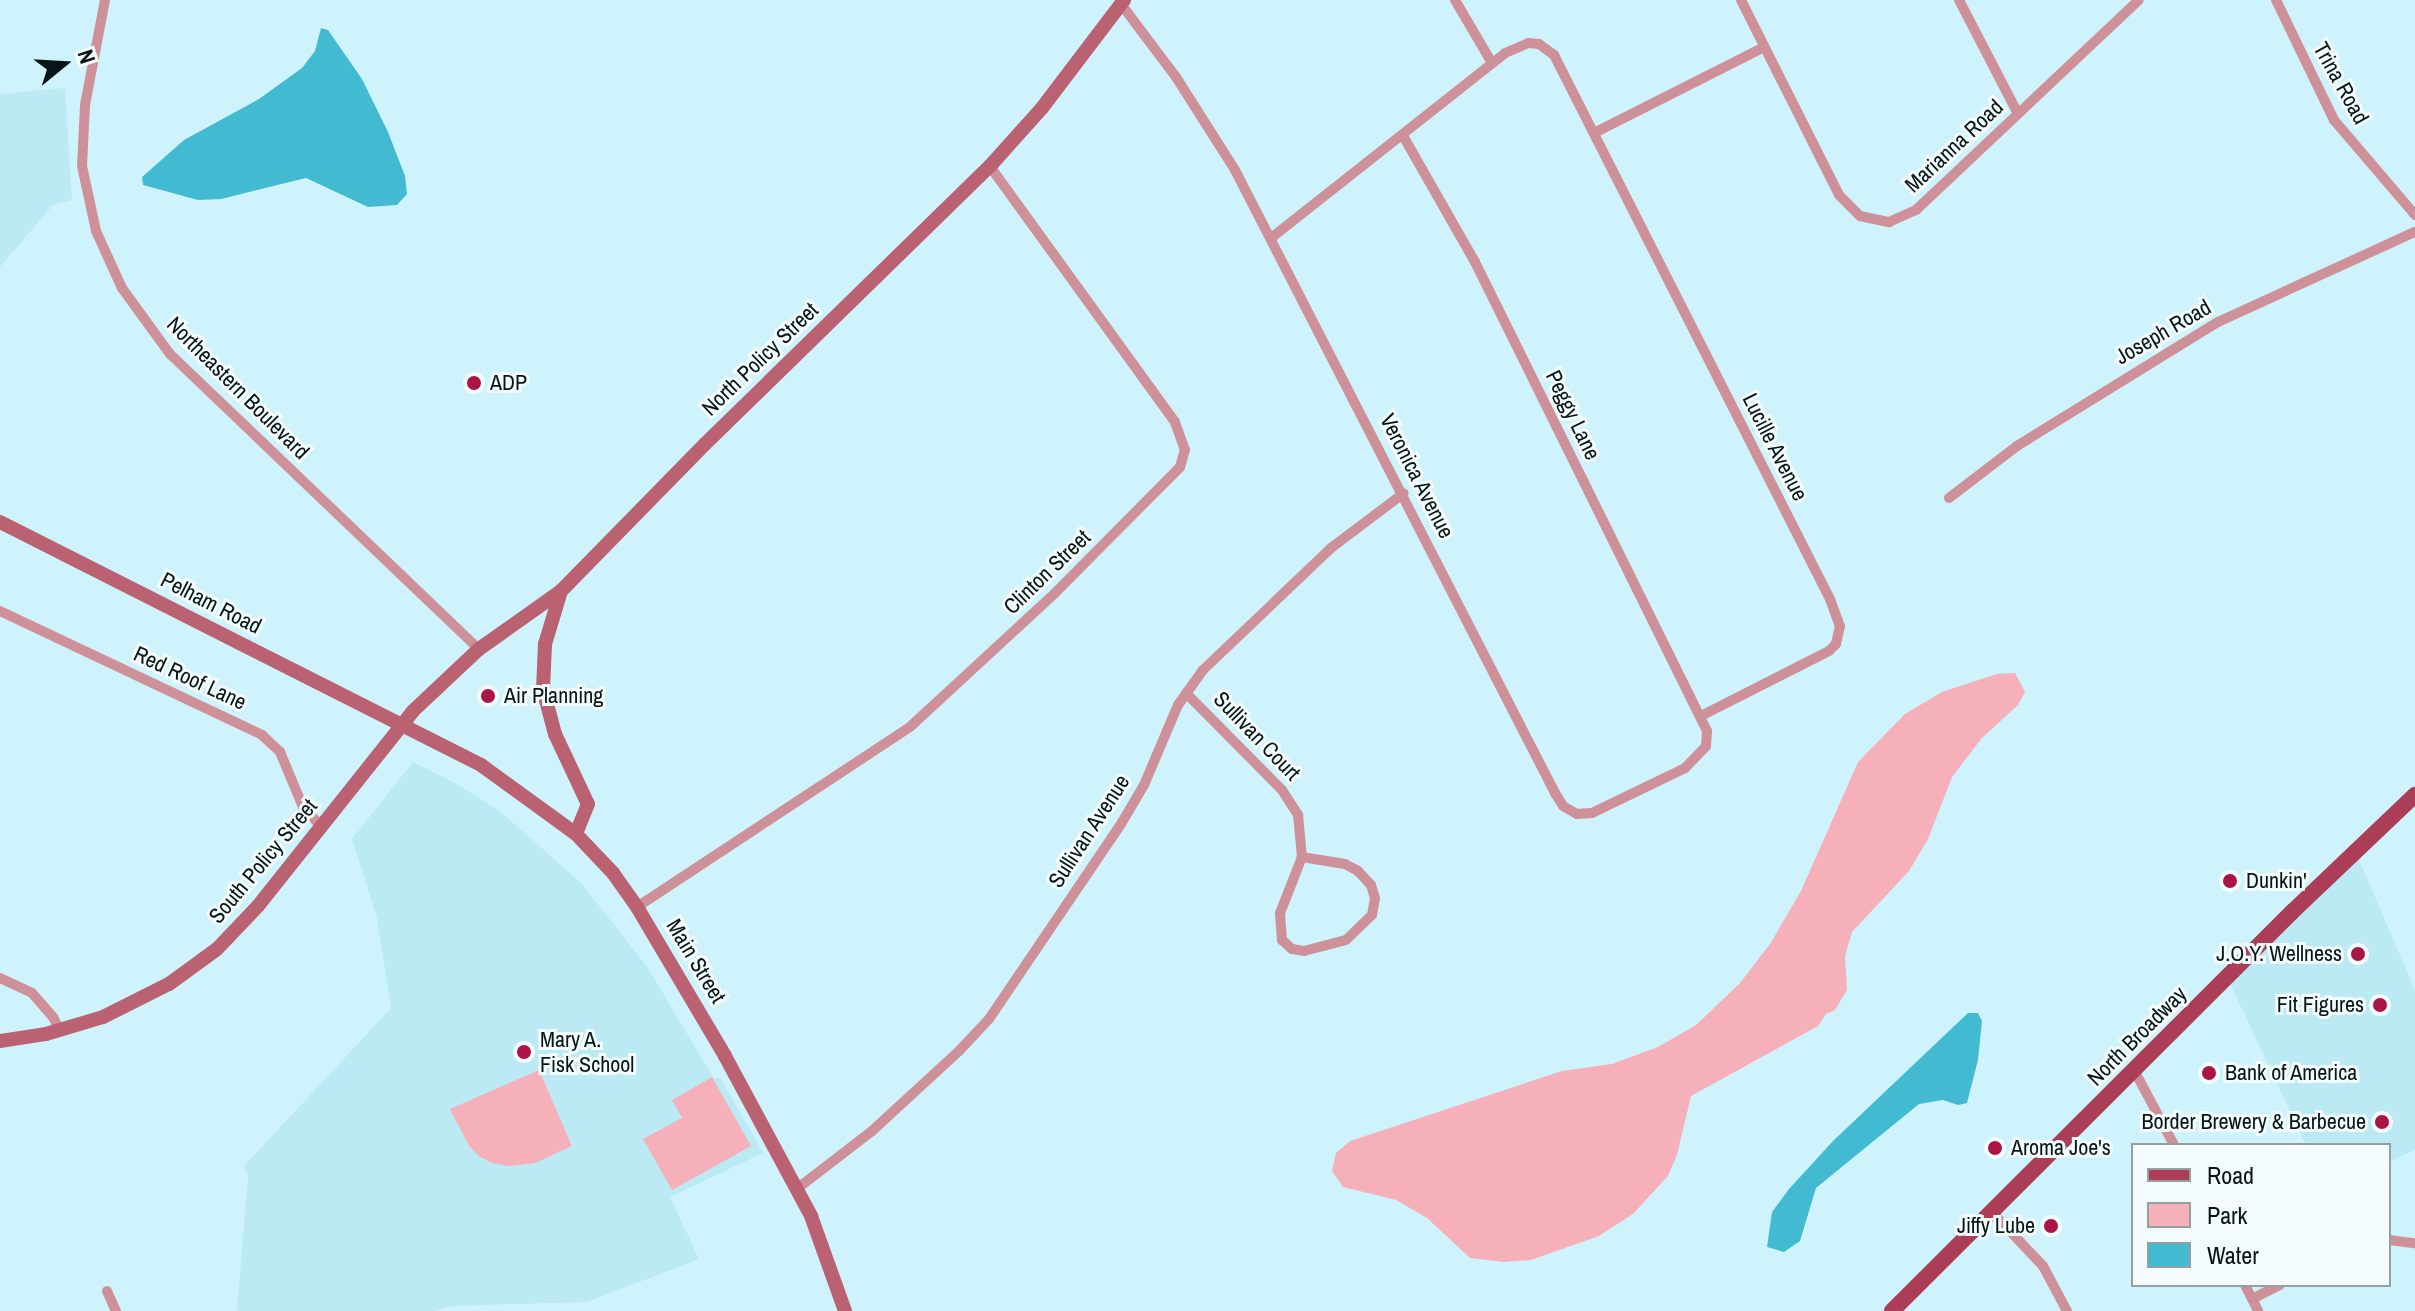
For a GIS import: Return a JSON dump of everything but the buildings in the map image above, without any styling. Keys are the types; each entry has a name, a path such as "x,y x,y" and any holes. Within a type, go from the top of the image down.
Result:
{"main road":[{"name":"North Broadway","path":"1892,1311 2415,795"}],"street":[{"name":"Northeastern Boulevard","path":"105,0 85,105 82,166 96,231 122,288 170,354 479,649"},
{"path":"1455,0 1492,63"},
{"name":"Marianna Road","path":"1741,0 1839,195 1860,216 1874,222 1889,222 1916,210 2139,0"},
{"path":"1959,0 2018,114"},
{"name":"Trina Road","path":"2276,0 2334,120 2415,215"},
{"name":"North Policy Street","path":"401,725 479,649 561,591 705,444 990,166 1042,108 1122,2"},
{"name":"Veronica Avenue","path":"1122,2 1218,140 1404,493 1563,806 1577,814 1592,813 1685,768 1706,746 1707,731 1701,716"},
{"name":"Lucille Avenue","path":"1271,238 1492,63 1528,43 1547,48 1562,66 1596,132 1830,599 1840,626 1836,644 1829,651 1701,716"},
{"path":"1596,132 1764,47"},
{"name":"Peggy Lane","path":"1403,136 1475,262 1701,716"},
{"name":"Clinton Street","path":"637,907 911,726 1056,592 1180,467 1185,450 1175,422 990,166"},
{"name":"Joseph Road","path":"1949,498 2017,446 2218,322 2415,232"},
{"name":"Sullivan Avenue","path":"798,1188 866,1137 989,1019 1121,824 1144,785 1186,693 1203,670 1331,548 1404,493"},
{"name":"Pelham Road","path":"0,522 401,725"},
{"path":"561,591 545,644 543,689 555,734 588,804 576,834"},
{"name":"Red Roof Lane","path":"0,611 262,735 280,752 303,807 321,826"},
{"name":"Sullivan Court","path":"1186,693 1289,798 1301,826 1302,857 1280,913 1282,940 1292,949 1304,951 1346,940 1372,915 1375,898 1371,885 1358,871 1345,864 1302,857"},
{"name":"Main Street","path":"401,725 481,765 576,834 613,873 707,1023 798,1188 823,1246 845,1311"},
{"name":"South Policy Street","path":"0,1041 60,1031 143,998 205,958 239,928 401,725"},
{"path":"0,978 32,993 53,1017 60,1031"},
{"path":"2134,1070 2173,1143"},
{"path":"1991,1211 2043,1266 2067,1311"},
{"path":"2391,1240 2415,1243"},
{"path":"2246,1287 2258,1311"},
{"path":"2252,1299 2276,1287"},
{"path":"107,1291 116,1311"}],"shaded area":[{"path":"65,88 72,200 53,205 0,267 0,94"},
{"name":"Mary A. Fisk School","path":"413,762 455,783 501,812 582,884 648,968 714,1079 720,1077 763,1153 670,1197 699,1259 587,1302 453,1306 434,1311 240,1311 237,1310 248,1177 244,1166 391,1008 377,918 352,839"},
{"path":"2355,850 2415,991 2415,1150 2391,1161 2391,1143 2305,1143 2227,977"}],"green space":[{"path":"2015,673 2025,692 2018,705 1982,738 1952,777 1928,839 1909,871 1852,932 1845,956 1847,990 1835,1010 1826,1014 1818,1026 1691,1096 1677,1155 1668,1176 1633,1214 1599,1236 1531,1260 1504,1262 1470,1258 1427,1218 1396,1200 1343,1187 1332,1171 1336,1153 1350,1141 1562,1071 1612,1064 1658,1047 1696,1025 1740,983 1770,944 1801,891 1858,762 1905,714 1942,692 1997,674"},
{"path":"539,1070 572,1146 535,1163 509,1166 492,1163 479,1156 469,1146 450,1109"},
{"path":"712,1077 751,1146 672,1190 643,1139 682,1118 672,1100"}],"water":[{"path":"321,28 328,30 362,79 388,132 405,176 407,194 397,205 368,207 306,178 221,199 198,200 143,185 142,177 184,140 259,99 302,68 315,51"},
{"path":"1968,1013 1978,1013 1982,1021 1978,1060 1967,1103 1958,1105 1943,1100 1919,1104 1816,1188 1800,1241 1784,1252 1767,1247 1772,1212 1789,1189 1833,1141"}],"place":[{"name":"ADP","path":"474,383"},
{"name":"Air Planning","path":"488,696"},
{"name":"Dunkin'","path":"2230,881"},
{"name":"J.O.Y. Wellness","path":"2358,954"},
{"name":"Fit Figures","path":"2380,1005"},
{"name":"Mary A. Fisk School","path":"524,1052"},
{"name":"Bank of America","path":"2209,1073"},
{"name":"Border Brewery & Barbecue","path":"2382,1122"},
{"name":"Aroma Joe's","path":"1995,1148"},
{"name":"Jiffy Lube","path":"2051,1226"}]}
